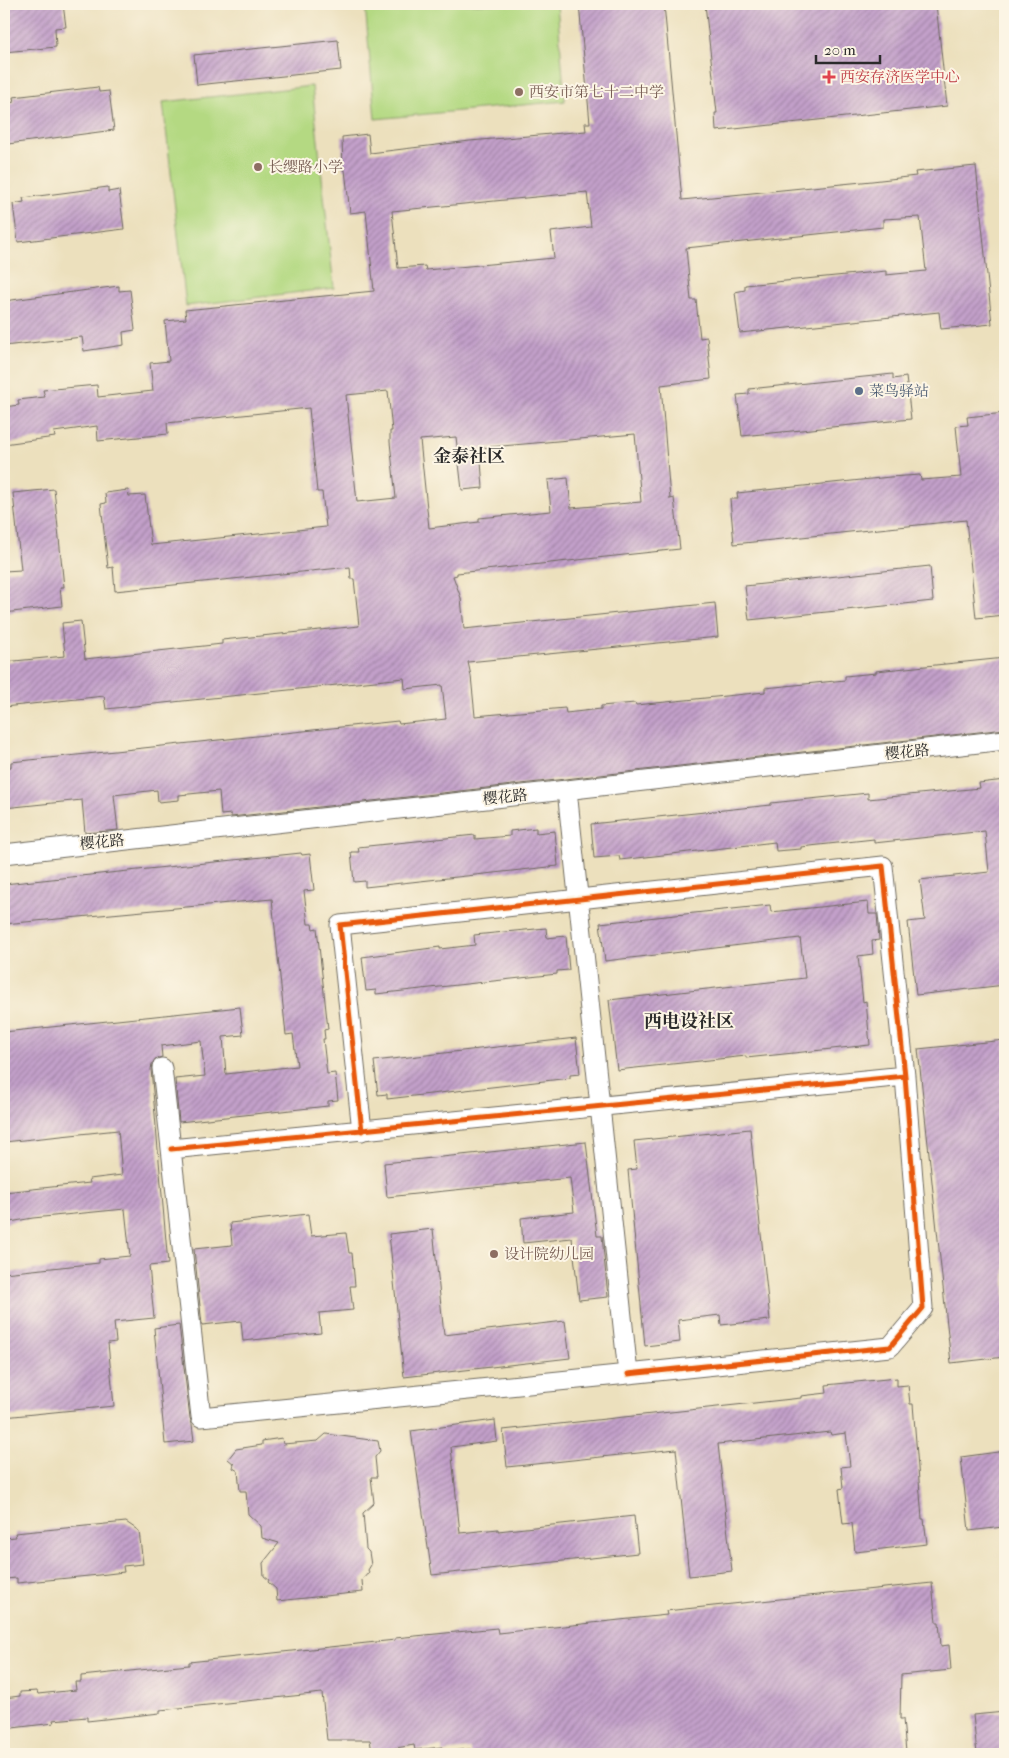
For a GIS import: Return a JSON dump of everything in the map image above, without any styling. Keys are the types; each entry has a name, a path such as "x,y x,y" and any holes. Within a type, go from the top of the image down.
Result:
{"street":[{"name":"樱花路","path":"4,854 1005,740"},
{"path":"567,790 628,1374"},
{"path":"162,1068 201,1418 890,1347 923,1308 905,1076 883,866 340,925 362,1131"},
{"path":"171,1149 905,1076"}],"green space":[{"path":"365,4 557,4 565,101 375,119"},
{"path":"312,86 334,288 186,306 163,102"}],"building":[{"path":"4,4 63,4 66,27 55,28 56,47 4,52"},
{"path":"579,4 664,4 682,200 916,176 915,172 976,166 992,324 941,329 939,312 740,333 735,292 745,290 745,285 886,271 886,275 926,271 920,217 883,219 883,227 686,248 691,300 696,300 700,338 707,337 711,379 661,385 670,499 674,498 680,549 457,573 457,575 453,576 461,598 464,629 715,603 718,637 468,662 475,716 565,708 566,713 601,709 601,706 635,703 636,705 765,692 765,688 845,680 845,676 876,673 876,671 1005,658 1005,729 231,817 231,814 221,815 219,791 179,795 179,800 158,802 157,790 114,795 118,830 85,833 82,800 4,808 4,768 11,767 11,762 398,721 399,724 446,719 442,685 405,689 404,678 106,709 104,696 4,707 4,662 65,656 62,623 81,621 85,659 222,644 222,640 359,626 354,579 351,579 350,567 115,591 113,567 108,568 101,504 106,503 105,493 128,490 129,496 145,495 151,545 326,527 322,492 317,492 309,408 167,423 168,434 98,441 97,426 54,432 55,437 4,444 4,407 19,405 18,400 45,397 43,390 97,385 98,397 153,391 150,363 169,361 165,321 186,319 185,310 374,291 366,211 350,213 345,170 343,170 342,137 368,134 370,153 470,141 586,131 585,123 590,123","holes":["587,192 591,227 551,232 554,258 426,270 425,266 398,268 392,211","388,391 392,431 390,431 390,442 396,498 357,502 346,395","635,434 641,502 571,508 568,478 548,480 551,511 479,518 479,522 429,528 420,440 456,437 462,490 483,488 480,448"]},
{"path":"705,4 936,4 947,106 716,131 715,113 717,113"},
{"path":"338,40 341,70 197,85 194,55"},
{"path":"98,87 99,92 109,91 114,130 8,144 4,104 14,102 13,97"},
{"path":"108,187 108,192 119,190 124,229 18,242 13,204 24,202 23,198"},
{"path":"119,286 119,291 130,290 135,330 123,332 124,345 84,351 82,337 4,346 4,301"},
{"path":"893,374 893,379 906,377 911,419 742,436 737,395 749,394 749,389"},
{"path":"1005,413 1005,615 976,618 966,520 734,544 730,499 738,499 737,493 890,477 920,475 921,480 961,477 956,426 968,425 967,417"},
{"path":"54,489 64,587 60,587 62,606 4,613 4,571 21,570 13,493"},
{"path":"930,566 933,601 749,620 745,586"},
{"path":"1005,780 1005,985 916,995 908,922 925,920 920,880 989,872 985,831 874,843 874,839 776,851 775,842 620,860 619,856 594,858 591,824 868,793 868,799 980,788 979,783"},
{"path":"536,828 536,833 555,831 558,866 365,887 365,881 354,882 351,852 359,852 358,847 475,835 475,839 510,836 510,831"},
{"path":"301,853 302,855 310,854 314,890 304,891 308,924 312,924 313,929 317,928 328,1029 324,1030 325,1039 323,1039 327,1074 335,1073 338,1100 328,1101 328,1106 179,1122 175,1079 205,1076 201,1041 161,1046 162,1057 155,1059 151,1069 168,1264 149,1266 154,1318 114,1322 116,1342 108,1343 114,1406 4,1417 4,1273 99,1263 99,1259 130,1256 125,1209 33,1218 4,1223 4,1192 90,1183 89,1179 122,1175 118,1130 4,1142 4,1032 240,1007 243,1035 223,1037 226,1074 297,1066 293,1034 286,1035 272,899 4,924 4,884"},
{"path":"868,902 869,914 877,914 879,940 872,941 873,954 858,956 863,1002 866,1001 870,1045 617,1070 609,1000 805,978 800,938 605,961 600,923 770,905 771,912"},
{"path":"546,928 547,938 566,936 569,970 557,971 557,974 376,994 376,990 366,991 362,957 440,947 440,949 475,945 474,935"},
{"path":"576,1038 580,1074 570,1075 570,1078 387,1099 387,1094 378,1095 374,1061"},
{"path":"1005,1040 1005,1357 951,1363 918,1049"},
{"path":"750,1129 770,1320 721,1325 720,1315 678,1320 680,1342 645,1346 628,1170 637,1169 634,1141"},
{"path":"586,1142 597,1236 602,1236 608,1297 579,1300 572,1238 523,1243 521,1218 574,1212 570,1178 387,1197 384,1163"},
{"path":"308,1214 311,1236 346,1233 349,1253 352,1253 355,1286 350,1286 353,1310 319,1313 321,1333 243,1341 241,1321 202,1325 194,1249 232,1245 230,1223"},
{"path":"433,1229 444,1335 565,1321 570,1358 404,1377 389,1234"},
{"path":"179,1325 194,1441 165,1444 154,1328"},
{"path":"897,1378 897,1386 908,1385 910,1404 913,1404 922,1519 924,1519 927,1544 855,1552 852,1523 843,1524 839,1489 843,1488 841,1467 850,1466 846,1433 831,1435 830,1432 718,1444 732,1571 689,1576 676,1449 507,1467 503,1430 801,1398 801,1396 827,1393 826,1385"},
{"path":"495,1420 497,1441 451,1447 460,1533 498,1529 498,1531 634,1516 638,1553 432,1575 411,1431"},
{"path":"326,1434 378,1441 380,1451 375,1457 377,1477 371,1477 374,1503 363,1513 366,1549 369,1552 371,1565 368,1570 369,1572 362,1580 363,1592 277,1601 276,1589 264,1576 263,1563 279,1543 262,1538 261,1526 248,1514 246,1491 240,1491 238,1471 233,1468 234,1464 228,1459 236,1449 262,1445 262,1441 282,1438 283,1444 318,1441"},
{"path":"1005,1451 1005,1525 1003,1527 969,1531 961,1457"},
{"path":"126,1522 139,1531 143,1564 123,1566 124,1572 99,1575 17,1583 17,1578 5,1579 4,1538 16,1537 15,1533"},
{"path":"932,1583 936,1622 939,1622 941,1646 949,1645 951,1670 901,1675 900,1719 903,1719 906,1752 883,1754 470,1754 470,1749 442,1752 442,1747 415,1750 414,1745 372,1752 370,1740 327,1740 322,1693 160,1710 160,1713 87,1721 87,1717 53,1720 54,1723 4,1729 4,1698 20,1696 20,1692 37,1691 38,1694 76,1690 75,1682 81,1682 81,1676 189,1665 189,1662 395,1640 395,1638 497,1628 498,1633 667,1615 666,1611"},
{"path":"1005,1712 1005,1754 977,1754 973,1715"}],"cycle path":[{"path":"171,1149 355,1131 447,1122 630,1104 905,1076 883,866 340,925 362,1131"},
{"path":"628,1374 890,1347 923,1308 905,1076"}],"place":[{"name":"西安存济医学中心","path":"829,77"},
{"name":"西安市第七十二中学","path":"519,92"},
{"name":"长缨路小学","path":"258,167"},
{"name":"菜鸟驿站","path":"859,391"},
{"name":"设计院幼儿园","path":"494,1254"}],"district":[{"name":"金泰社区","path":"469,456"},
{"name":"西电设社区","path":"689,1021"}]}
